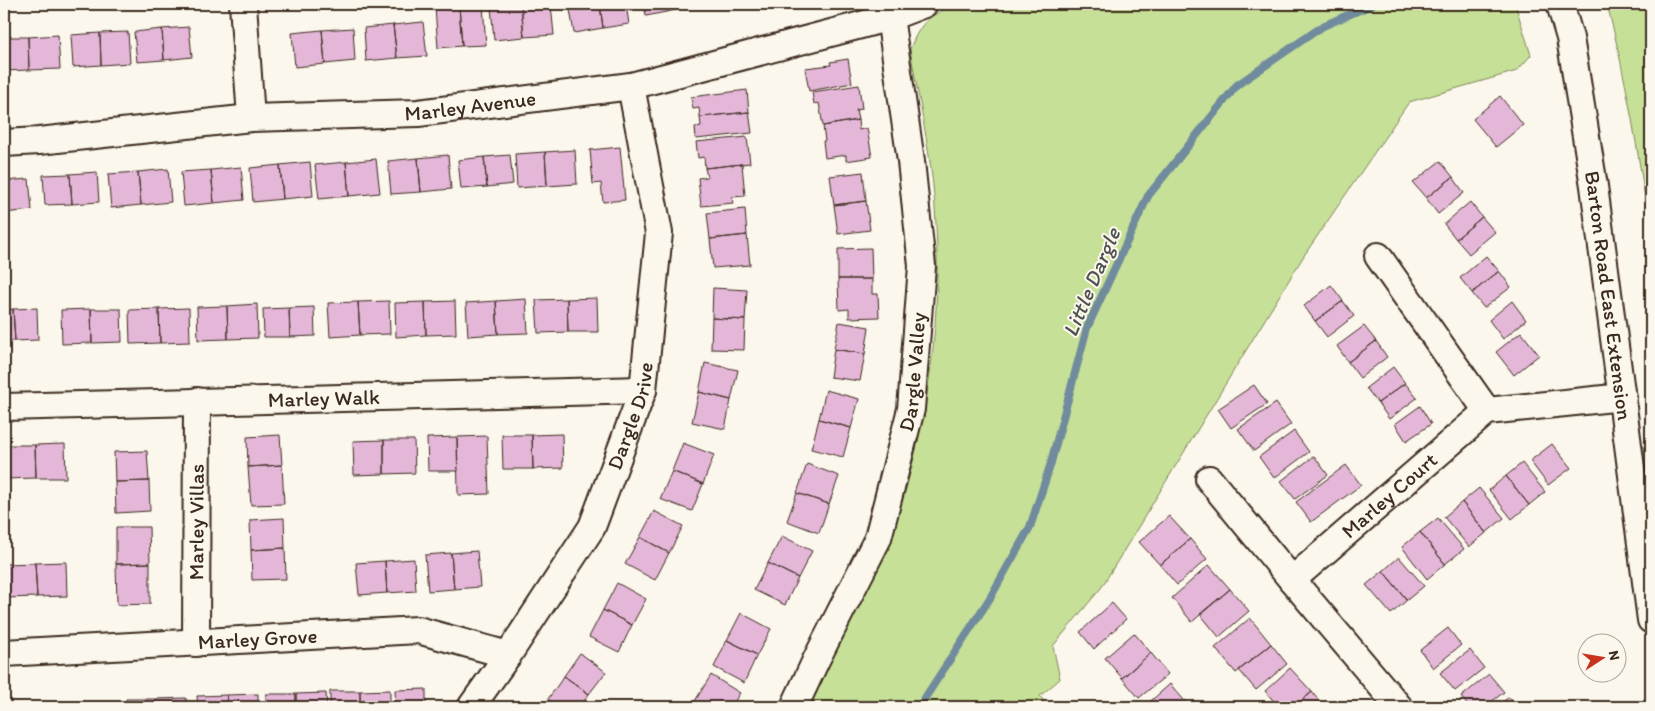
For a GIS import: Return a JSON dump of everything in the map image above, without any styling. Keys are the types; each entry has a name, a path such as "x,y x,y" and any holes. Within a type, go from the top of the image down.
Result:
{"street":[{"path":"243,4 251,118"},
{"name":"Marley Avenue","path":"4,143 39,142 251,118 418,113 631,86 890,17 924,4"},
{"name":"Barton Road East Extension","path":"1560,4 1570,38 1594,186 1651,620"},
{"name":"Dargle Valley","path":"794,707 878,538 911,409 922,266 911,161 890,17"},
{"name":"Dargle Drive","path":"471,707 508,655 592,527 643,390 659,233 631,86"},
{"path":"1378,256 1487,411 1623,397"},
{"name":"Marley Walk","path":"4,407 643,390"},
{"name":"Marley Villas","path":"196,643 197,401"},
{"name":"Marley Court","path":"1292,580 1487,411"},
{"path":"1210,480 1399,707"},
{"name":"Marley Grove","path":"4,653 418,630 508,655"}],"green space":[{"path":"959,4 1515,4 1531,55 1517,71 1409,102 1303,257 1101,588 1053,646 1060,679 1040,696 1048,707 807,707 883,558 899,513 920,432 933,350 936,308 936,225 926,137 910,49 918,31 928,19 941,11"},
{"path":"1607,4 1651,4 1651,237 1627,91"}],"building":[{"path":"521,4 551,4 554,35 524,37"},
{"path":"521,4 524,37 494,40 491,7"},
{"path":"569,4 600,4 603,28 574,33"},
{"path":"600,4 626,4 629,24 603,28"},
{"path":"644,4 675,4 676,10 646,16"},
{"path":"675,4 706,4 676,10"},
{"path":"483,5 486,45 462,46 459,6"},
{"path":"459,6 462,46 438,48 435,8"},
{"path":"423,22 427,56 397,58 393,25"},
{"path":"393,25 397,58 366,61 364,28"},
{"path":"189,27 192,57 164,60 162,29"},
{"path":"353,28 355,61 325,64 322,30"},
{"path":"162,29 164,60 137,62 134,32"},
{"path":"322,30 325,64 295,67 292,33"},
{"path":"128,32 130,63 101,65 100,33"},
{"path":"100,33 101,65 73,67 71,35"},
{"path":"58,35 60,69 29,70 28,37"},
{"path":"4,37 28,37 29,70 4,71"},
{"path":"848,59 852,83 809,91 805,68 831,65 830,62"},
{"path":"859,85 862,109 856,110 858,120 823,126 819,103 814,104 812,92"},
{"path":"747,90 749,112 700,117 699,108 693,109 691,97"},
{"path":"1500,96 1523,125 1496,147 1473,119"},
{"path":"749,112 752,133 696,139 695,127 701,126 700,117"},
{"path":"858,120 859,130 867,128 872,157 846,161 846,155 825,158 823,126"},
{"path":"747,137 750,163 705,168 704,157 698,158 696,142"},
{"path":"620,147 625,200 603,202 601,183 593,184 590,150"},
{"path":"575,150 577,184 547,186 545,152"},
{"path":"545,152 547,186 517,188 515,154"},
{"path":"448,155 451,189 421,192 418,158"},
{"path":"510,155 513,184 487,187 484,157"},
{"path":"484,157 487,187 461,189 458,160"},
{"path":"418,158 421,192 391,194 388,161"},
{"path":"376,159 380,193 349,196 346,162"},
{"path":"1440,161 1453,177 1426,198 1413,183"},
{"path":"310,162 313,196 283,199 280,165"},
{"path":"346,162 349,196 319,199 315,165"},
{"path":"742,164 745,196 732,197 733,203 701,206 698,178 707,177 705,168"},
{"path":"280,165 283,199 253,202 250,168"},
{"path":"241,167 244,200 214,203 211,170"},
{"path":"168,169 171,202 141,205 138,172"},
{"path":"211,170 214,203 184,206 181,172"},
{"path":"97,172 99,202 72,204 70,174"},
{"path":"138,172 141,205 111,208 108,174"},
{"path":"863,172 866,201 834,205 830,176"},
{"path":"70,174 72,204 45,205 43,175"},
{"path":"1453,177 1464,193 1438,214 1426,198"},
{"path":"29,179 32,210 4,213 4,181"},
{"path":"866,201 870,230 838,234 834,205"},
{"path":"1470,202 1482,217 1456,239 1444,224"},
{"path":"745,209 747,235 710,239 707,213"},
{"path":"1482,217 1495,232 1469,254 1456,239"},
{"path":"747,235 750,265 713,268 710,239"},
{"path":"871,248 872,279 838,279 838,249"},
{"path":"1486,256 1499,271 1472,293 1460,278"},
{"path":"1499,271 1511,287 1484,308 1472,293"},
{"path":"838,279 872,279 872,294 878,294 879,317 849,318 849,309 839,310"},
{"path":"1331,285 1343,301 1315,321 1304,306"},
{"path":"713,288 747,290 745,320 712,318"},
{"path":"597,298 598,332 568,332 567,299"},
{"path":"526,299 528,333 498,334 496,301"},
{"path":"567,299 568,332 538,333 536,300"},
{"path":"389,301 390,334 360,335 358,302"},
{"path":"455,301 456,334 426,335 425,302"},
{"path":"496,301 498,334 468,336 466,303"},
{"path":"1343,301 1354,316 1327,337 1315,321"},
{"path":"1512,301 1526,320 1503,339 1489,320"},
{"path":"358,302 360,335 330,337 328,303"},
{"path":"425,302 426,335 396,337 395,303"},
{"path":"257,304 258,338 228,339 227,306"},
{"path":"227,306 228,339 198,340 197,307"},
{"path":"314,307 315,336 290,337 289,308"},
{"path":"37,308 38,340 15,341 13,309"},
{"path":"189,308 190,342 160,343 159,309"},
{"path":"289,308 290,337 264,337 263,309"},
{"path":"13,309 15,341 4,342 4,310"},
{"path":"91,309 92,343 62,344 61,310"},
{"path":"91,309 121,309 122,342 92,343"},
{"path":"159,309 160,343 130,344 129,310"},
{"path":"712,318 745,320 744,350 711,349"},
{"path":"839,322 869,327 865,354 834,349"},
{"path":"1364,326 1376,341 1348,362 1337,346"},
{"path":"1521,332 1539,355 1514,375 1496,352"},
{"path":"1376,341 1387,357 1360,378 1348,362"},
{"path":"834,349 865,354 860,381 830,377"},
{"path":"705,363 738,370 731,400 699,392"},
{"path":"1393,367 1405,383 1378,403 1366,388"},
{"path":"1405,383 1417,398 1389,419 1378,403"},
{"path":"1254,385 1267,404 1231,428 1218,409"},
{"path":"826,390 859,399 851,428 819,419"},
{"path":"699,392 731,400 725,429 692,422"},
{"path":"1276,403 1291,424 1254,451 1238,429"},
{"path":"1420,406 1431,424 1406,441 1395,424"},
{"path":"819,419 851,428 843,457 811,449"},
{"path":"1294,431 1309,452 1274,478 1259,457"},
{"path":"562,434 563,468 533,469 532,435"},
{"path":"280,435 282,465 248,467 247,437"},
{"path":"502,435 532,435 533,469 503,469"},
{"path":"487,436 489,494 458,495 457,437"},
{"path":"457,437 458,471 428,471 427,438"},
{"path":"384,440 384,474 354,475 353,441"},
{"path":"384,440 414,440 415,473 384,474"},
{"path":"683,443 714,455 703,484 672,471"},
{"path":"65,444 66,478 36,478 35,445"},
{"path":"1552,444 1571,468 1548,485 1530,461"},
{"path":"5,445 35,445 36,478 6,479"},
{"path":"147,451 149,481 115,482 114,452"},
{"path":"1314,456 1328,475 1295,499 1281,481"},
{"path":"1522,463 1545,492 1529,505 1506,476"},
{"path":"807,464 839,476 829,504 797,493"},
{"path":"282,465 284,504 251,505 248,467"},
{"path":"1346,465 1361,485 1311,522 1296,502"},
{"path":"672,471 703,484 692,511 660,499"},
{"path":"1506,476 1529,505 1512,519 1489,490"},
{"path":"149,481 150,511 116,513 115,482"},
{"path":"1479,488 1504,518 1486,533 1462,502"},
{"path":"797,493 829,504 819,533 787,521"},
{"path":"1462,502 1486,533 1469,547 1444,517"},
{"path":"654,511 683,526 669,553 640,537"},
{"path":"1169,516 1190,539 1160,565 1139,542"},
{"path":"284,518 285,548 251,550 250,520"},
{"path":"1438,518 1464,549 1445,564 1420,532"},
{"path":"116,527 149,527 150,563 116,564"},
{"path":"1420,532 1445,564 1427,579 1402,547"},
{"path":"782,536 812,551 798,578 768,563"},
{"path":"640,537 669,553 655,580 625,564"},
{"path":"1190,539 1207,559 1177,585 1160,565"},
{"path":"285,548 286,579 252,580 251,550"},
{"path":"477,551 480,587 454,589 451,553"},
{"path":"451,553 454,589 428,591 425,555"},
{"path":"1399,557 1424,586 1407,600 1383,571"},
{"path":"414,559 416,591 387,593 385,561"},
{"path":"385,561 387,593 359,595 356,563"},
{"path":"66,562 67,596 37,597 35,563"},
{"path":"35,563 37,597 6,598 5,564"},
{"path":"150,563 150,604 117,605 116,564"},
{"path":"768,563 798,578 785,605 754,590"},
{"path":"1209,565 1230,589 1192,622 1172,598"},
{"path":"1383,571 1407,600 1391,614 1366,585"},
{"path":"617,583 646,599 632,625 603,610"},
{"path":"1230,589 1249,611 1219,637 1200,614"},
{"path":"1112,603 1126,619 1094,649 1080,632"},
{"path":"603,610 632,625 619,652 589,637"},
{"path":"741,613 771,629 757,655 727,640"},
{"path":"1250,618 1271,644 1236,673 1215,648"},
{"path":"1448,628 1461,645 1433,668 1420,650"},
{"path":"1134,633 1151,653 1122,678 1105,658"},
{"path":"727,640 757,655 744,683 714,667"},
{"path":"1271,644 1287,664 1256,690 1239,670"},
{"path":"1470,650 1484,668 1455,691 1440,673"},
{"path":"580,653 606,672 589,694 564,676"},
{"path":"1151,653 1168,674 1139,698 1122,678"},
{"path":"1290,668 1312,692 1294,707 1279,707 1265,691"},
{"path":"1489,674 1504,692 1485,707 1469,707 1461,697"},
{"path":"711,675 740,693 731,707 705,707 695,701"},
{"path":"564,676 589,694 580,707 559,707 548,699"},
{"path":"1170,684 1190,707 1144,707"},
{"path":"426,689 426,707 396,707 395,690"},
{"path":"390,690 390,707 360,707 360,691"},
{"path":"330,691 360,691 360,707 330,707"},
{"path":"1312,692 1324,707 1294,707"},
{"path":"326,693 327,707 296,707 296,694"},
{"path":"258,694 258,707 228,707 227,695"},
{"path":"266,694 296,694 296,707 266,707"},
{"path":"227,695 228,707 198,707 197,696"},
{"path":"1509,697 1517,707 1496,707"},
{"path":"186,698 187,707 156,707 156,699"},
{"path":"126,699 156,699 156,707 126,707"},
{"path":"48,703 49,707 16,707"}],"waterway":[{"name":"Little Dargle","path":"919,707 990,598 1030,527 1050,466 1087,328 1148,196 1237,85 1323,26 1373,4"}]}
